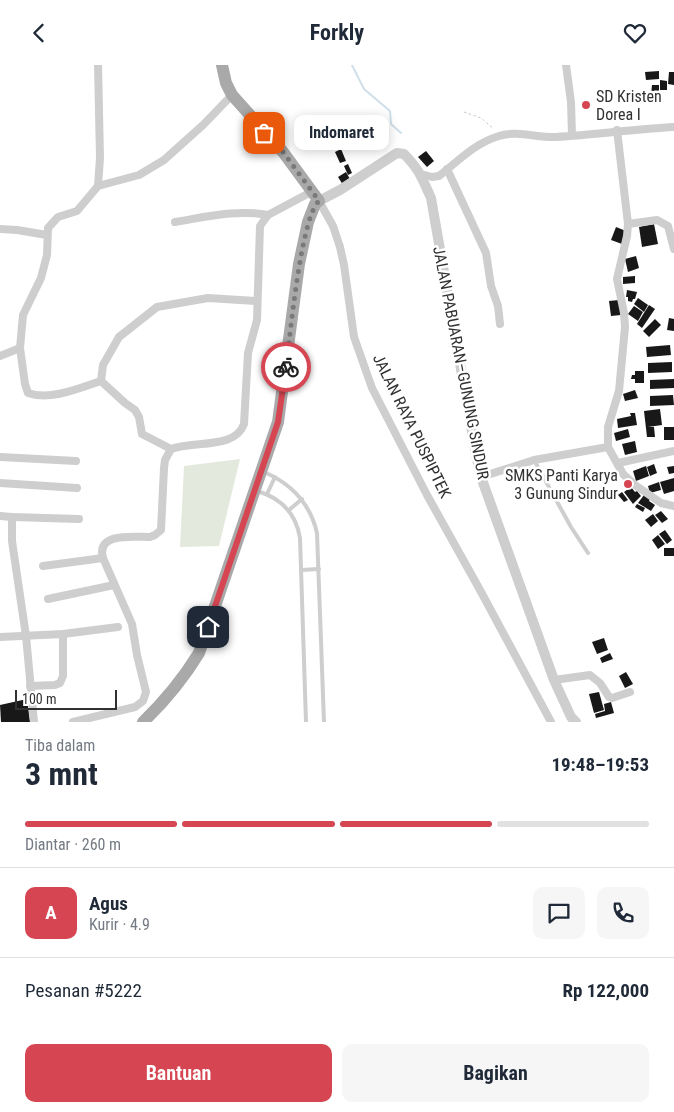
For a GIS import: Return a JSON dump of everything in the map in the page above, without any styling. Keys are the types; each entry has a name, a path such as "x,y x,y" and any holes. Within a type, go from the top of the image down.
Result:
{"main road":[{"name":"JALAN RAYA PUSPIPTEK","path":"222,65 226,83 232,95 283,152 316,196"},
{"path":"143,722 166,700 199,653 261,492 262,471 278,422 301,256 316,196"}],"street":[{"path":"98,65 100,158 98,186"},
{"path":"566,65 572,135"},
{"path":"101,381 55,394 39,395 27,391 20,348 23,315 41,278 47,255 48,228 58,217 77,211 98,186 138,175 150,169 177,149 232,95"},
{"path":"421,174 437,177 474,147 500,135 547,137 674,127"},
{"path":"617,130 628,224 617,279 625,327 619,391 608,427 608,447 623,474 661,503 674,506 674,511"},
{"name":"JALAN PABUARAN–GUNUNG SINDUR","path":"316,196 333,194 397,153 404,154 421,174 431,197 481,477 554,680 571,717 576,722"},
{"path":"447,169 486,253 491,286 498,306 500,324"},
{"path":"175,222 237,212 268,215 316,196"},
{"name":"JALAN RAYA PUSPIPTEK","path":"316,196 333,226 340,247 354,337 372,388 427,495 551,722"},
{"path":"101,381 125,403 136,410 142,433 171,449 185,445 220,442 232,439 240,432 244,424 248,353 256,326 259,232 260,226 268,215"},
{"path":"628,224 658,220 668,226 674,249"},
{"path":"0,229 47,235"},
{"path":"101,381 104,365 119,337 157,307 208,298 257,301"},
{"path":"0,356 20,348"},
{"path":"481,477 534,460 608,447"},
{"path":"73,722 135,707 143,701 146,692 136,655 132,624 114,585 101,548 107,541 112,539 150,537 161,530 164,468 165,460 171,449"},
{"path":"618,463 674,451"},
{"path":"0,457 76,461"},
{"path":"0,483 77,488"},
{"path":"0,516 79,519"},
{"path":"12,517 12,541 26,636 34,722"},
{"path":"43,566 103,558"},
{"path":"48,599 114,585"},
{"path":"0,637 63,634 118,627"},
{"path":"30,686 60,683 63,676 63,634"},
{"path":"554,680 587,674 600,683 609,697 612,698 630,692"}],"lane":[{"path":"534,460 562,513 588,553"},
{"path":"262,471 292,488 302,499 314,519 317,533 319,569 324,722"},
{"path":"275,477 261,492 289,510 298,527 306,722"},
{"path":"289,510 302,499"},
{"path":"301,570 319,569"}],"path":[{"path":"464,112 481,118 500,135"}],"shaded area":[{"path":"240,459 219,546 180,547 184,466"}],"building":[{"path":"659,71 659,79 646,80 645,72"},
{"path":"669,72 674,72 674,85 668,84"},
{"path":"660,80 667,81 667,90 660,90"},
{"path":"652,85 659,85 659,96 651,95"},
{"path":"344,135 349,143 342,147 337,139"},
{"path":"376,137 384,143 381,147 373,141"},
{"path":"341,149 346,161 340,163 335,152"},
{"path":"426,151 434,161 427,167 418,157"},
{"path":"348,164 352,173 348,175 344,166"},
{"path":"346,172 351,181 343,185 338,177"},
{"path":"654,224 658,244 642,247 639,227"},
{"path":"616,227 626,231 622,244 611,240"},
{"path":"636,256 639,268 628,272 625,259"},
{"path":"635,276 635,283 623,284 623,277"},
{"path":"627,290 637,292 632,302 628,301 628,297 626,297"},
{"path":"638,298 648,305 644,312 634,304"},
{"path":"619,300 621,315 611,316 609,301"},
{"path":"649,305 655,309 642,328 637,324"},
{"path":"634,306 643,312 638,321 628,314"},
{"path":"669,318 674,319 674,331 667,330"},
{"path":"655,319 661,325 649,337 643,331"},
{"path":"670,345 671,355 647,357 646,347"},
{"path":"672,362 672,372 648,373 648,363"},
{"path":"635,371 644,371 644,383 635,383 635,379 631,379 632,375 635,375"},
{"path":"674,379 674,388 650,389 650,380"},
{"path":"635,390 638,398 625,401 623,394"},
{"path":"673,395 674,405 650,406 650,396"},
{"path":"660,409 662,425 648,427 654,427 655,437 647,437 644,411"},
{"path":"630,413 635,413 637,425 618,428 617,419 631,416"},
{"path":"664,427 674,427 674,440 664,440"},
{"path":"628,429 630,437 616,441 614,433"},
{"path":"635,441 637,452 625,455 622,444"},
{"path":"654,464 657,473 650,476 647,467"},
{"path":"646,466 649,476 636,481 633,471"},
{"path":"674,466 674,473 669,474 667,467"},
{"path":"674,478 674,491 664,494 660,482"},
{"path":"659,482 661,490 650,493 648,486"},
{"path":"631,487 641,496 633,504 624,492"},
{"path":"622,492 628,500 624,502 618,495"},
{"path":"644,495 655,505 651,511 638,503"},
{"path":"637,504 645,508 643,512 635,507"},
{"path":"661,511 668,519 662,523 655,515"},
{"path":"653,514 658,521 651,527 645,520"},
{"path":"665,530 672,540 667,544 659,534"},
{"path":"658,535 665,544 658,549 652,540"},
{"path":"664,548 674,548 674,556 664,556"},
{"path":"604,638 608,650 597,654 592,642"},
{"path":"610,653 613,659 602,663 600,658"},
{"path":"626,672 633,684 625,688 619,676"},
{"path":"599,692 604,710 594,713 589,694"},
{"path":"27,699 30,722 1,722 0,705"},
{"path":"611,702 614,713 596,718 595,714 605,711 604,704"}],"waterway":[{"path":"352,65 364,89 390,111 391,124 401,133"}],"way so far":[{"path":"264,133 283,152 319,201 315,204 308,222 299,264 286,367"}],"place":[{"name":"SD Kristen Dorea I","path":"586,105"},
{"name":"Indomaret","path":"264,133"},
{"name":"SMKS Panti Karya 3 Gunung Sindur","path":"628,484"}],"route":[{"path":"208,627 278,422 286,367"}]}
